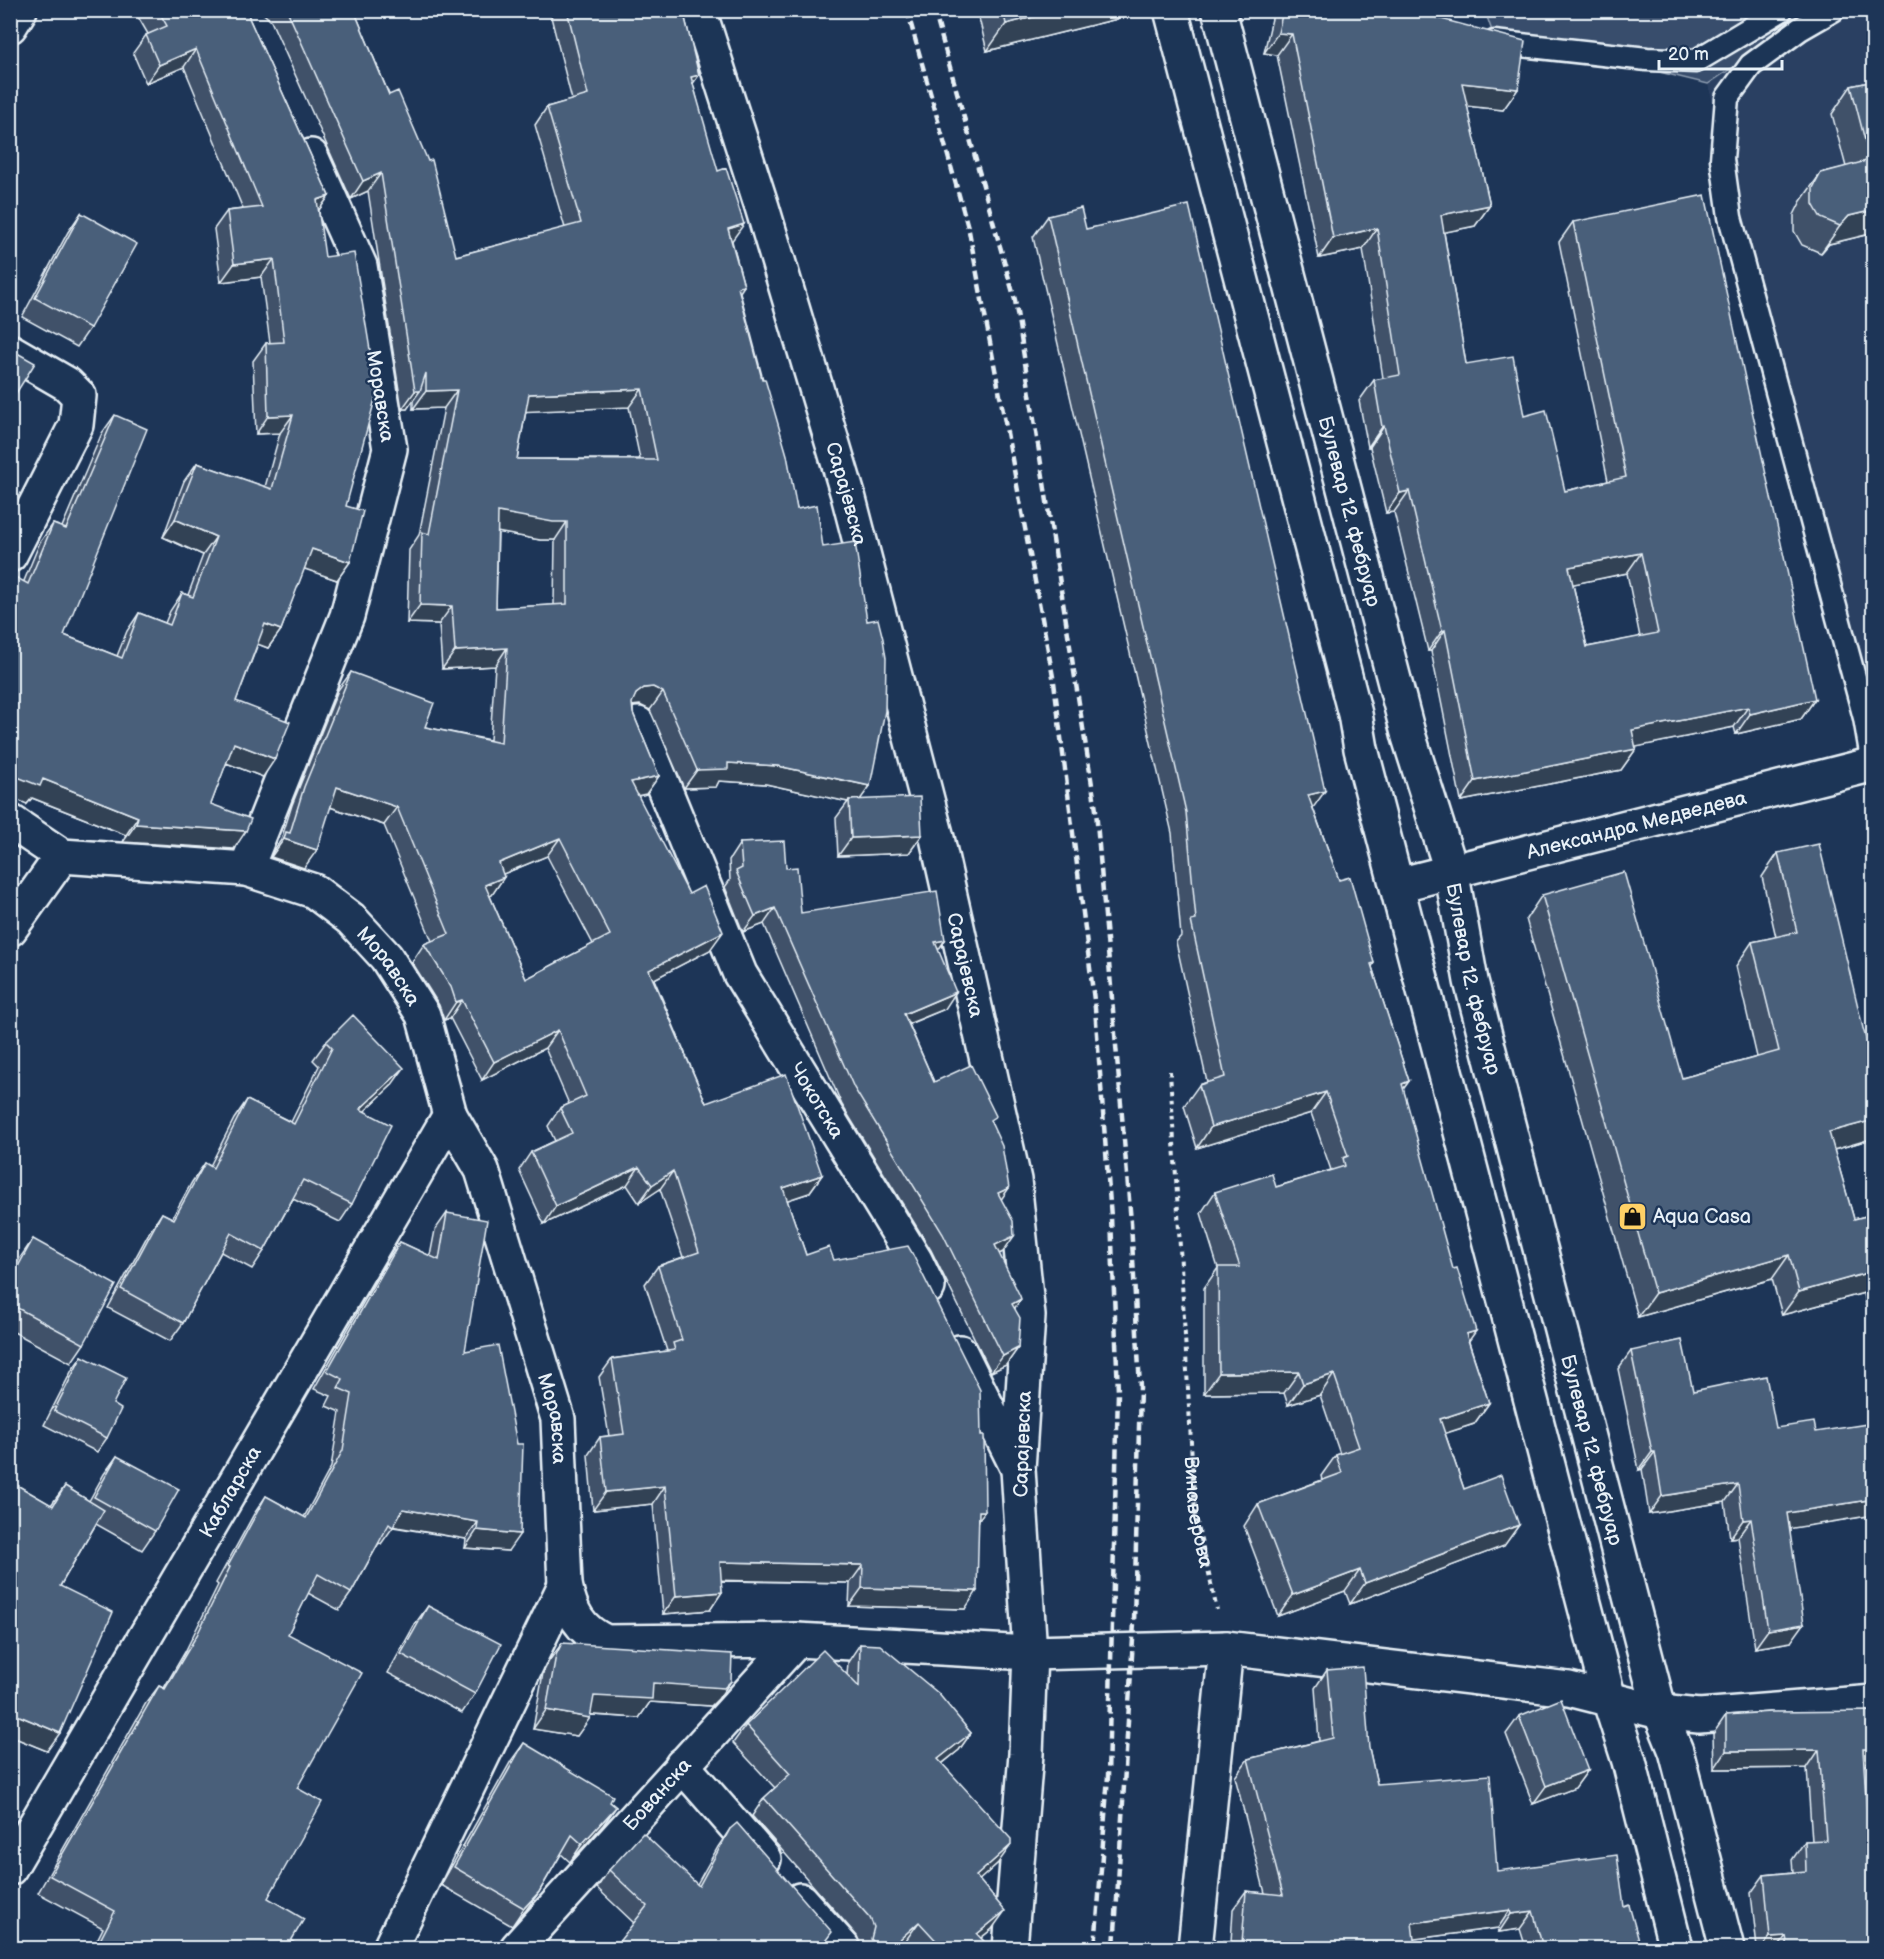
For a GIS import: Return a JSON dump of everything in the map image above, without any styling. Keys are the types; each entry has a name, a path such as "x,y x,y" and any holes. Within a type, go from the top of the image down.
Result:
{"street":[{"path":"10,26 20,10"},
{"name":"Сарајевска","path":"699,10 762,207 848,495 937,838 1014,1180 1028,1316 1018,1469 1030,1653 1026,1754 1010,1948"},
{"path":"1171,10 1423,989 1609,1699 1629,1761 1676,1948"},
{"name":"Булевар 12. фебруар","path":"1220,10 1409,737 1451,870 1471,981 1660,1712 1676,1751 1727,1948"},
{"name":"Моравска","path":"246,869 347,616 390,449 360,266 297,126"},
{"path":"10,351 67,384 79,396 76,425 10,555"},
{"name":"Чокотска","path":"638,724 649,756 740,974 915,1260 1018,1469"},
{"name":"Александра Медведева","path":"1398,885 1873,766"},
{"path":"10,821 62,856 10,929"},
{"name":"Моравска","path":"62,856 246,869 314,891 351,919 386,957 423,1015 450,1114 482,1170 558,1419 566,1585 571,1610 592,1636 606,1642 796,1640 1030,1653 1226,1648 1569,1689 1660,1712 1699,1716 1874,1702"},
{"name":"Кабларска","path":"10,1868 450,1114"},
{"path":"390,1948 566,1585"},
{"name":"Бованска","path":"517,1948 796,1640"},
{"path":"1195,1948 1226,1648"},
{"path":"682,1766 843,1948"}],"lane":[{"path":"1475,37 1498,43 1696,61 1781,10"},
{"path":"1833,10 1800,28 1751,65 1727,98 1722,159 1730,217 1865,718 1873,766"}],"path":[{"name":"Винаверова","path":"1170,1071 1195,1512 1226,1648"}],"shaded area":[{"path":"1485,11 1817,11 1708,84 1492,31"},
{"path":"1817,11 1873,11 1873,703 1708,84"}],"building":[{"path":"158,10 248,10 249,18 329,196 317,200 325,257 354,253 377,392 346,506 363,511 350,562 312,549 281,630 265,624 236,701 290,722 275,759 234,743 211,804 251,819 246,831 136,824 138,817 43,779 40,786 10,774 10,574 28,584 53,524 66,529 115,415 147,429 64,635 122,658 139,613 170,625 182,593 193,597 216,537 175,519 197,463 272,489 293,415 268,416 266,343 284,342 274,259 234,264 227,211 262,207 196,49 159,65 146,35 167,26"},
{"path":"287,10 354,10 389,95 398,91 428,161 432,160 456,256 581,223 547,107 588,95 567,10 683,10 699,75 691,77 718,171 726,168 744,224 728,229 744,286 738,287 762,379 765,379 787,455 797,509 817,505 823,547 855,542 867,621 878,619 883,639 886,658 885,711 870,786 778,766 728,763 728,769 697,770 663,692 653,687 644,688 636,694 632,703 633,713 659,776 631,782 689,894 704,886 723,932 649,970 706,1103 786,1074 822,1175 783,1188 806,1255 829,1247 834,1260 908,1246 911,1251 980,1390 981,1435 984,1435 985,1511 979,1511 977,1591 862,1588 863,1565 720,1562 722,1592 676,1596 665,1486 606,1492 600,1437 624,1434 612,1359 675,1350 673,1343 682,1340 658,1266 699,1252 673,1171 652,1185 639,1167 556,1206 531,1152 572,1133 560,1108 586,1096 558,1030 494,1062 462,1000 456,1002 451,987 424,944 449,934 397,807 337,787 317,850 284,839 286,832 290,833 304,787 351,672 434,703 425,727 501,743 507,648 455,651 452,606 420,605 422,532 429,534 457,390 426,391 426,373 420,391 415,391 381,173 363,181","holes":["642,389 657,460 517,459 529,394","498,512 553,522 567,522 567,604 496,608","560,838 610,935 526,979 485,885 504,877 499,863"]},
{"path":"1003,10 1060,10 1006,24"},
{"path":"1283,10 1397,10 1403,12 1407,10 1525,41 1518,89 1462,83 1490,205 1441,215 1466,364 1513,356 1524,416 1546,410 1565,491 1626,477 1573,222 1705,195 1815,699 1750,714 1748,707 1632,730 1636,749 1475,781 1445,630 1442,631 1409,491 1400,493 1384,426 1382,427 1374,380 1400,375 1377,228 1333,238 1292,34 1278,33","holes":["1641,553 1658,633 1587,647 1569,567"]},
{"path":"1874,81 1874,210 1849,216 1840,226 1821,218 1813,204 1813,188 1821,173 1870,160 1851,86"},
{"path":"1189,205 1325,791 1308,795 1339,880 1350,877 1374,963 1371,964 1409,1081 1402,1084 1453,1269 1457,1268 1476,1331 1466,1334 1489,1403 1440,1419 1464,1489 1501,1475 1519,1525 1365,1583 1360,1570 1293,1595 1258,1504 1342,1473 1336,1455 1359,1447 1334,1374 1303,1384 1299,1372 1219,1373 1218,1267 1240,1267 1215,1192 1272,1174 1276,1187 1345,1166 1343,1158 1348,1156 1326,1092 1211,1127 1199,1085 1225,1077 1191,921 1196,920 1186,812 1048,216 1081,208 1086,229"},
{"path":"81,213 137,244 90,328 35,298"},
{"path":"10,349 35,363 10,403"},
{"path":"920,797 922,835 851,838 849,800"},
{"path":"784,841 786,868 797,867 801,913 937,891 945,940 935,942 956,992 904,1014 934,1082 971,1065 996,1116 990,1120 1002,1146 1009,1188 998,1193 1013,1221 1014,1236 995,1245 1021,1299 1012,1304 1020,1318 1018,1348 1003,1356 943,1234 854,1088 775,908 755,916 736,871 742,868 740,843"},
{"path":"1819,844 1874,1066 1874,1120 1829,1132 1854,1219 1874,1214 1874,1271 1799,1292 1789,1255 1655,1293 1542,895 1624,872 1682,1078 1779,1051 1752,942 1797,932 1778,853"},
{"path":"353,1015 404,1068 360,1109 391,1125 352,1204 303,1180 264,1251 231,1233 183,1323 121,1289 162,1213 174,1219 205,1163 213,1168 247,1100 294,1124 332,1048 326,1042"},
{"path":"447,1213 487,1220 465,1351 498,1345 517,1444 523,1444 520,1534 477,1530 478,1522 403,1509 393,1527 389,1524 351,1593 318,1574 288,1634 362,1673 297,1788 322,1802 268,1898 304,1919 291,1941 303,1948 96,1948 115,1911 50,1876 159,1686 165,1689 197,1635 230,1567 228,1566 266,1496 306,1518 343,1450 352,1394 338,1388 343,1379 327,1371 400,1242 439,1260"},
{"path":"33,1239 116,1285 84,1344 10,1304 10,1281"},
{"path":"1682,1340 1693,1391 1766,1376 1776,1428 1814,1422 1816,1432 1874,1423 1874,1499 1787,1513 1804,1624 1768,1630 1751,1519 1743,1520 1738,1484 1662,1496 1655,1452 1652,1452 1631,1351"},
{"path":"82,1356 126,1378 113,1404 121,1409 107,1438 54,1411"},
{"path":"117,1456 179,1489 155,1531 94,1497"},
{"path":"10,1481 53,1506 65,1486 104,1510 60,1586 113,1612 60,1733 10,1712"},
{"path":"428,1606 501,1644 475,1694 401,1654"},
{"path":"562,1643 732,1654 731,1681 724,1688 653,1683 652,1699 594,1696 590,1718 546,1710 556,1655"},
{"path":"860,1644 880,1645 938,1693 971,1733 938,1759 1011,1839 1011,1845 976,1876 1005,1911 977,1934 990,1948 943,1948 919,1922 890,1948 879,1948 871,1939 874,1927 870,1918 764,1798 790,1774 746,1725 823,1650 859,1687"},
{"path":"1363,1667 1369,1748 1377,1784 1490,1775 1497,1871 1617,1855 1624,1907 1629,1905 1641,1948 1543,1948 1533,1911 1511,1914 1510,1910 1412,1923 1415,1948 1223,1948 1223,1941 1242,1943 1246,1891 1283,1895 1248,1759 1333,1738 1327,1670"},
{"path":"1561,1699 1588,1770 1546,1786 1519,1716"},
{"path":"1874,1711 1874,1749 1863,1749 1867,1814 1874,1813 1874,1948 1788,1948 1786,1936 1770,1937 1764,1875 1806,1871 1805,1841 1826,1840 1819,1750 1726,1751 1726,1715 1770,1712"},
{"path":"524,1743 613,1796 610,1802 616,1807 582,1844 572,1835 539,1892 524,1908 454,1867"},
{"path":"737,1823 832,1932 820,1948 614,1948 647,1906 609,1870 643,1833 699,1886 730,1829"}],"railway":[{"path":"907,10 969,231 1054,682 1095,1008 1111,1217 1118,1392 1108,1776 1095,1948"},
{"path":"934,10 1015,300 1096,810 1131,1222 1140,1388 1134,1623 1114,1948"}],"place":[{"name":"Aqua Casa","path":"1632,1216"}]}
